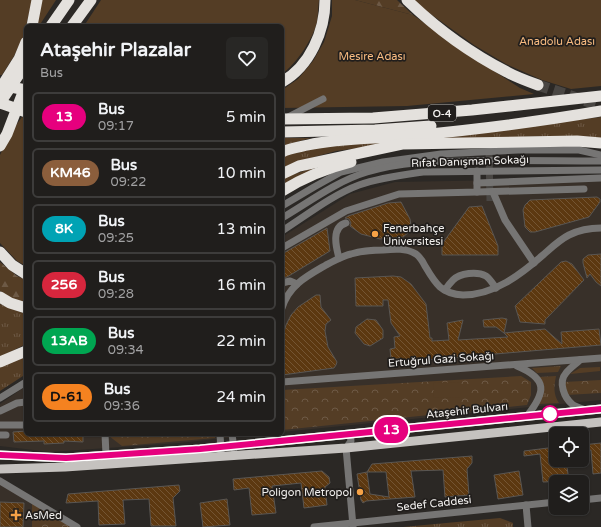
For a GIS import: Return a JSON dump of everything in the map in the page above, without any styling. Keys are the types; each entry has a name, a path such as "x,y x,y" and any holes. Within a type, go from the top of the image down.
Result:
{"highway":[{"path":"33,24 37,0"},
{"path":"53,24 69,0"},
{"path":"69,24 84,0"},
{"path":"73,24 91,0"},
{"path":"284,81 293,75 316,43 323,21 325,0"},
{"path":"407,0 449,36 478,56 508,73 538,85"},
{"path":"0,89 19,59 24,47"},
{"path":"0,102 24,67"},
{"path":"0,85 24,95"},
{"path":"0,102 24,95"},
{"path":"0,130 24,96"},
{"name":"O-4","path":"284,119 373,118 472,110 601,96"},
{"path":"0,146 24,97"},
{"path":"0,102 24,111"},
{"path":"284,151 325,141 408,136 491,127 559,118 601,110"},
{"name":"O-4","path":"284,132 390,129 500,121 601,110"},
{"path":"284,173 299,166 402,144 577,141 601,143"},
{"path":"284,190 295,183 339,165 402,149 468,143"},
{"path":"0,252 12,265 24,273"},
{"path":"0,297 10,303 24,307"},
{"path":"0,362 24,352"}],"main road":[{"name":"Ataşehir Bulvarı","path":"0,469 65,467 221,451 234,445 601,409"},
{"name":"Ataşehir Bulvarı","path":"0,455 66,458 221,451 235,455 346,448 601,422"}],"street":[{"path":"284,118 323,99"},
{"path":"284,205 341,172 383,162 441,154 518,150 579,150 601,155"},
{"name":"Rıfat Danışman Sokağı","path":"284,217 348,179 368,172 397,165 439,161 601,161"},
{"name":"Rıfat Danışman Sokağı","path":"284,230 336,197 359,185 376,180 423,172 601,170"},
{"path":"476,192 477,171"},
{"path":"477,183 601,178"},
{"path":"284,247 346,211 399,194 584,189"},
{"path":"493,192 505,220 534,263"},
{"path":"339,258 336,232 339,226 346,223"},
{"path":"284,304 296,284 309,275 339,258 372,250 405,250 416,254 421,258 435,282 445,290 456,294 468,295 482,292 502,285 534,263 569,234 581,230 601,228"},
{"path":"445,290 453,280 466,274 478,274 485,276 496,288"},
{"path":"284,282 290,281 296,284"},
{"name":"Ertuğrul Gazi Sokağı","path":"284,382 601,358"},
{"path":"580,360 566,372 564,376 563,388 564,393 573,405 585,410"},
{"path":"515,365 529,371 538,379 540,384 541,394 527,416"},
{"path":"0,398 24,383"},
{"path":"0,411 13,404 24,402"},
{"path":"0,425 24,424"},
{"path":"350,434 351,441 346,448 353,525"},
{"path":"105,436 106,455"},
{"path":"220,436 221,451"},
{"path":"232,436 235,455"},
{"path":"0,481 77,527"},
{"path":"589,499 601,498"},
{"name":"Sedef Caddesi","path":"314,527 353,525 549,503"},
{"path":"526,505 528,527"}],"shaded area":[{"path":"601,175 601,400 284,432 284,236 350,194 395,182 507,180"},
{"path":"24,387 24,436 244,436 179,443 50,452 0,446 0,404"},
{"name":"AsMed","path":"0,484 32,502 32,527 0,527"}],"green space":[{"path":"0,0 32,0 27,24 24,24 24,35 14,56 2,75 0,75"},
{"path":"42,0 56,0 40,24 37,24"},
{"path":"101,0 319,0 317,22 312,36 298,58 284,72 284,24 85,24"},
{"name":"Mesire Adası","path":"332,0 355,0 413,15 477,60 520,88 534,94 407,106 284,108 284,89 298,79 313,61 324,42 332,16"},
{"path":"355,0 397,0 413,15"},
{"name":"Anadolu Adası","path":"414,0 601,0 601,86 571,89 542,80 506,64 474,45 425,10"},
{"path":"22,117 24,118 24,265 17,261 0,243 0,155 11,132"},
{"path":"601,117 601,138 560,136 427,139 336,151 296,162 284,167 284,156 322,147 491,131"},
{"path":"284,138 311,138 284,145"},
{"path":"319,166 284,184 284,177"},
{"path":"0,262 17,276 24,279 24,303 11,298 0,291"},
{"path":"0,304 24,313 24,345 0,357"},
{"path":"24,356 24,375 0,391 0,367"},
{"path":"561,366 558,372 537,373 532,368"},
{"path":"600,367 600,371 570,374 580,368"},
{"path":"521,376 531,382 531,395 527,405 284,430 284,390"},
{"path":"556,376 554,390 559,403 539,404 539,377"},
{"path":"601,380 601,393 566,395 564,382"},
{"path":"460,382 460,397 434,398 433,383"},
{"path":"109,436 215,436 215,438 122,446"},
{"path":"32,502 71,527 32,527"},
{"path":"500,518 513,523 513,527 403,527"}],"building":[{"path":"597,197 600,199 600,202 589,217 535,232 530,232 525,227 523,210 525,205 530,200"},
{"path":"401,202 410,219 411,226 409,232 403,237 380,239 361,234 350,226 351,223 349,219 345,218 388,203"},
{"path":"482,206 498,246 498,255 442,255 442,244 469,207"},
{"path":"327,228 330,251 284,278 284,253"},
{"path":"601,254 601,286 590,274 587,278 583,259 588,255"},
{"path":"566,261 572,264 584,280 545,320 545,324 520,322 515,306 561,262"},
{"path":"401,277 411,284 426,304 430,338 432,338 432,341 449,340 447,323 463,320 458,340 508,337 504,333 545,329 562,344 561,332 599,329 601,345 401,362 401,359 391,359 390,349 395,348 394,337 400,336 391,323 388,300 383,300 383,306 356,306 355,278"},
{"path":"316,295 320,295 321,307 331,320 326,324 325,331 328,347 337,362 334,368 284,375 284,332 291,315 298,307"},
{"path":"502,318 507,319 504,333 496,327 484,327 483,320"},
{"path":"367,319 376,320 383,330 383,338 370,346 364,344 355,333 356,327"},
{"path":"24,431 24,436 83,436 83,442 64,441 64,443 44,444 44,441 14,442 13,432"},
{"path":"601,443 601,473 593,474 591,450 589,450 589,444"},
{"path":"549,448 549,467 567,467 568,475 549,475 549,482 543,482 540,454 524,456 524,451"},
{"path":"472,456 472,463 467,469 469,495 445,497 443,470 411,471 415,497 366,501 363,503 361,500 357,474 367,472 372,464","holes":["367,472 386,472 389,497 370,494"]},
{"path":"322,471 329,477 330,483 325,487 327,505 304,508 301,483 272,486 276,513 252,515 249,488 234,490 233,479"},
{"path":"519,471 523,495 498,499 494,475"},
{"path":"179,485 180,491 173,498 176,526 151,526 149,499 123,500 125,524 99,525 98,501 66,503 68,494"},
{"path":"227,499 230,525 203,527 200,503"},
{"path":"0,502 24,503 23,527 0,527"}],"tunnel":[{"path":"538,85 601,106"},
{"path":"489,152 490,201"}],"bus line":[{"name":"13","path":"0,455 16,457 66,458 136,454 601,409"}],"place":[{"name":"Fenerbahçe Üniversitesi","path":"375,234"},
{"name":"Poligon Metropol","path":"360,492"},
{"name":"AsMed","path":"16,515"}]}
